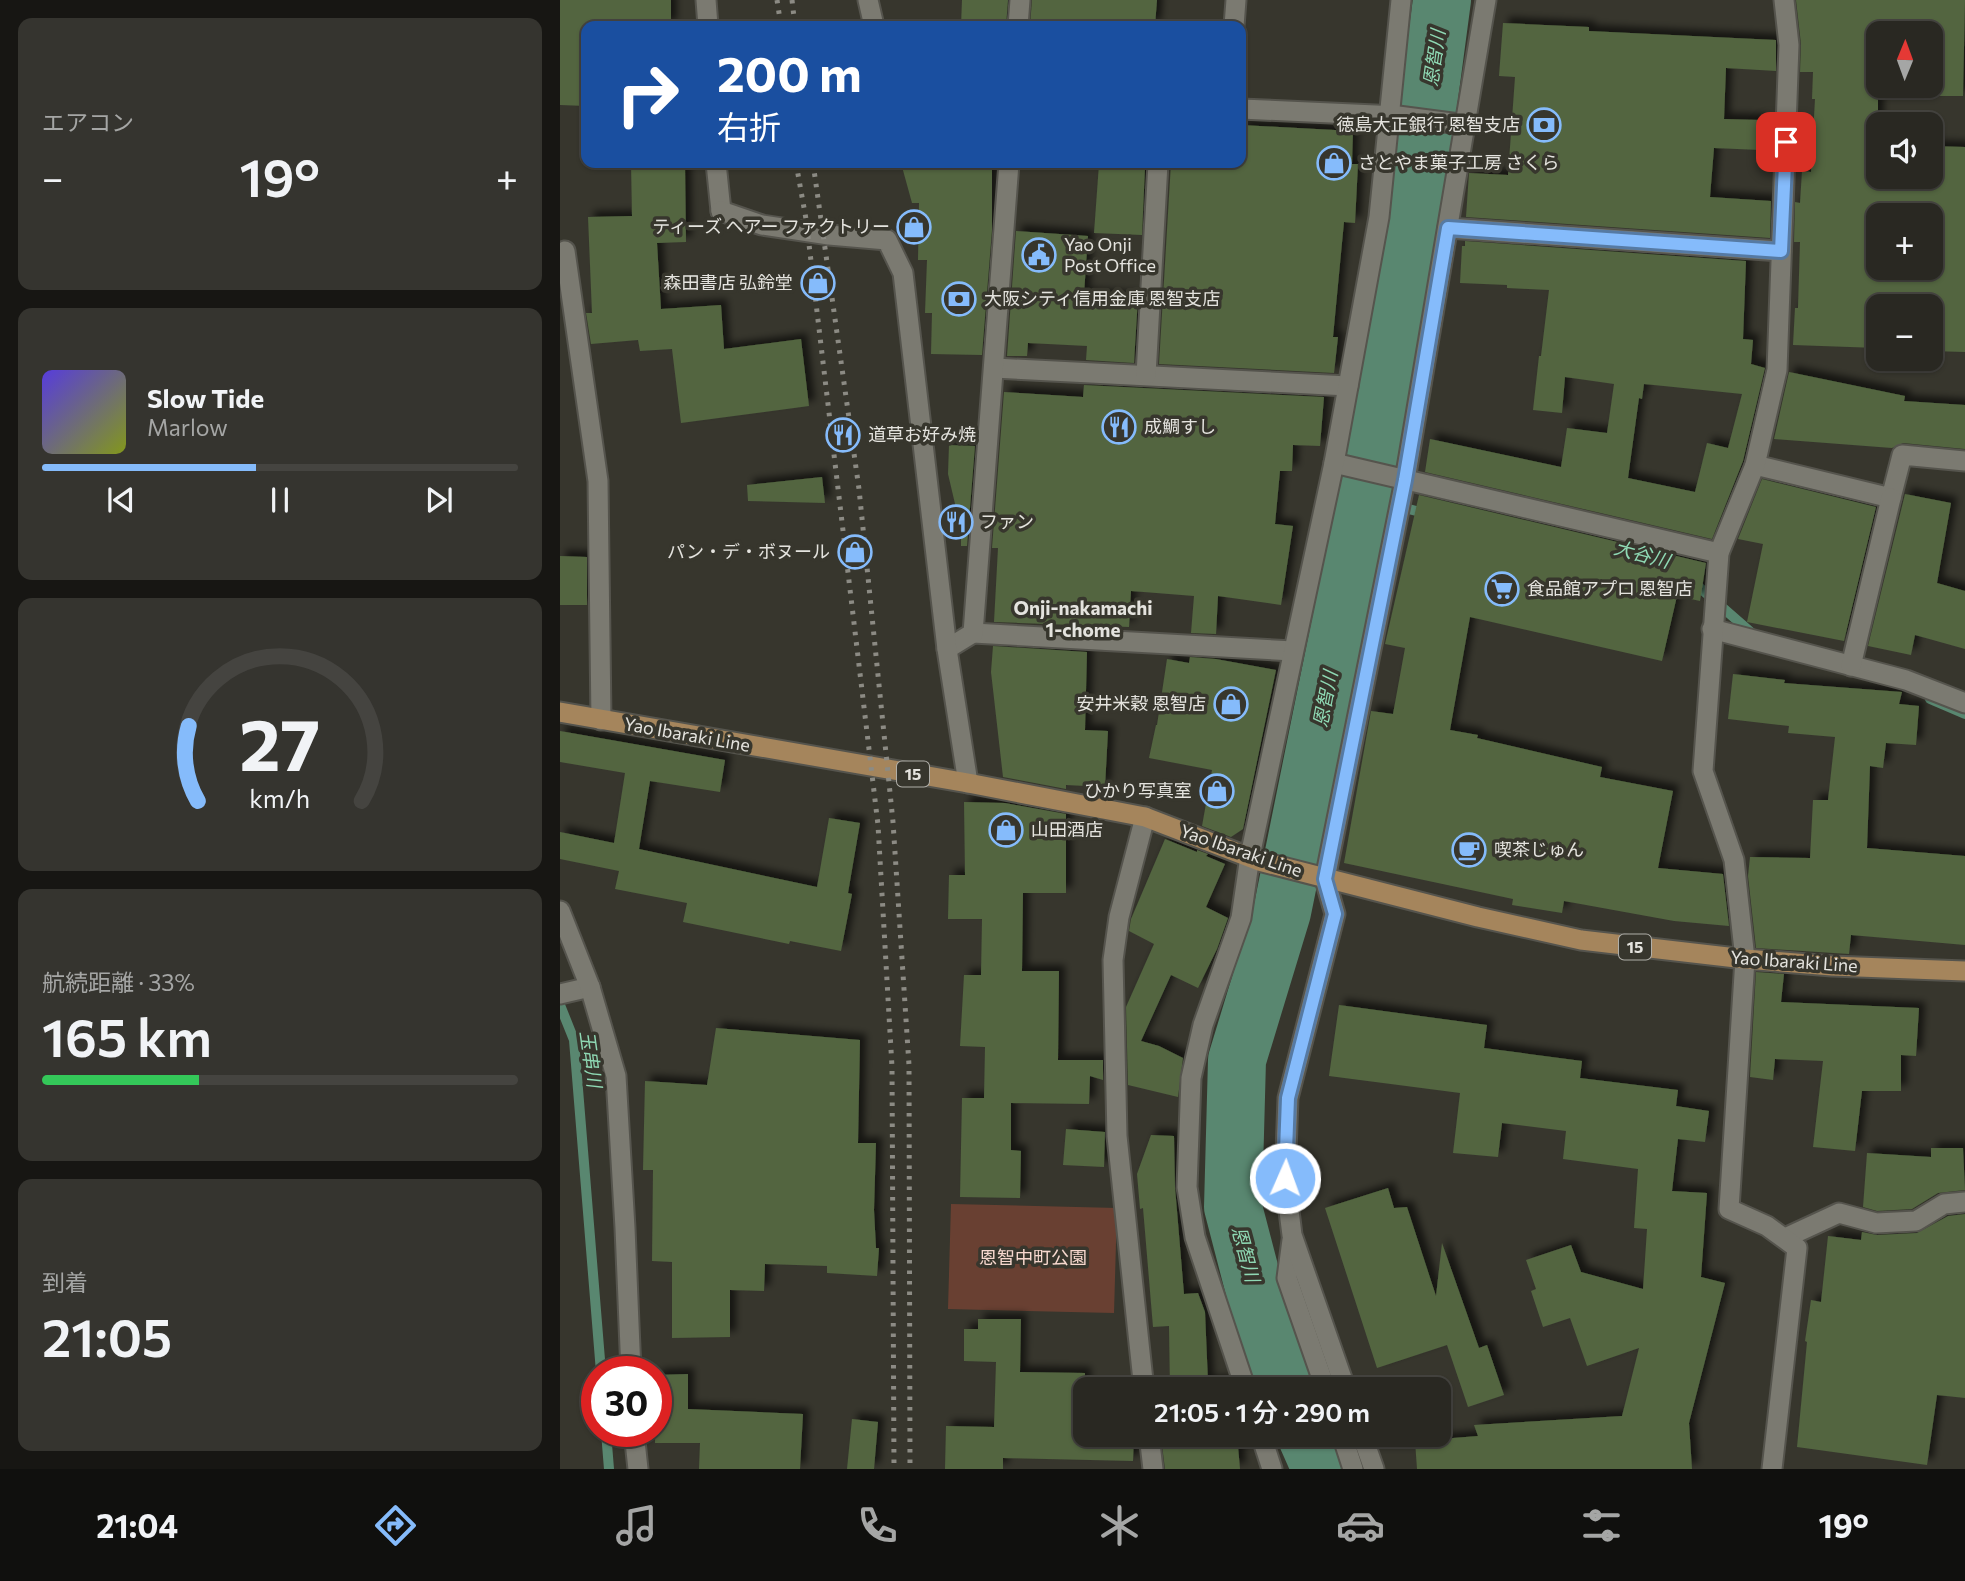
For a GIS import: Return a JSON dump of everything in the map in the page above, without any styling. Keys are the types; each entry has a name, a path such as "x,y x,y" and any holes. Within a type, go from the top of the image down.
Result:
{"main road":[{"name":"Yao Ibaraki Line","path":"560,712 968,783 1145,817 1254,858 1319,877 1581,940 1745,959 1965,971"}],"street":[{"path":"706,0 708,21"},
{"path":"868,0 873,21"},
{"path":"1018,21 1020,0"},
{"path":"1234,21 1236,0"},
{"path":"1242,1377 1195,1237 1187,1187 1191,1078 1203,1025 1241,918 1293,651 1337,463 1394,116 1401,0"},
{"path":"1341,1377 1292,1235 1285,1178 1288,1098 1335,914 1319,877 1405,480 1486,0"},
{"path":"1772,1469 1797,1248 1768,1226 1729,1209 1745,959 1734,860 1703,771 1719,552 1755,465 1777,370 1789,45 1784,0"},
{"path":"1246,109 1394,116 1467,125"},
{"path":"717,168 721,211 762,225 830,236 887,240 903,273 947,649 968,783"},
{"path":"973,633 1009,168"},
{"path":"1146,375 1158,168"},
{"path":"1448,228 1781,251"},
{"path":"565,251 598,481 601,720"},
{"path":"994,368 1348,386"},
{"path":"1851,666 1902,454 1965,461"},
{"path":"1337,463 1719,552"},
{"path":"1755,465 1891,498"},
{"path":"1712,629 1906,680 1965,703"},
{"path":"947,649 973,633 1293,651"},
{"path":"1143,1377 1117,1136 1113,960 1119,917 1145,817"},
{"path":"560,911 590,987 616,1076 630,1356"},
{"path":"560,994 590,987"},
{"path":"1785,1238 1839,1213 1876,1223 1916,1221 1944,1204 1965,1202"},
{"path":"1292,1235 1287,1278 1321,1377"},
{"path":"636,1447 638,1469"},
{"path":"1150,1447 1153,1469"},
{"path":"1265,1447 1272,1469"},
{"path":"1346,1447 1353,1469"},
{"path":"1366,1447 1374,1469"}],"green space":[{"name":"恩智中町公園","path":"951,1204 1117,1208 1114,1313 948,1309"}],"building":[{"path":"560,0 671,0 671,21 581,21 581,106 560,105"},
{"path":"962,0 1008,0 1006,21 961,21"},
{"path":"1032,0 1157,0 1155,21 1030,21"},
{"path":"1796,0 1965,0 1963,96 1943,96 1943,21 1866,21 1866,98 1878,98 1878,112 1866,112 1866,189 1943,189 1943,146 1965,147 1965,352 1943,351 1943,294 1866,294 1866,348 1793,345 1795,308 1798,308 1800,242 1794,242 1795,202 1800,203 1802,171 1811,172 1815,99 1812,99 1813,72 1800,72 1801,44"},
{"path":"1503,23 1589,27 1589,31 1776,40 1776,71 1726,68 1724,119 1761,120 1760,150 1714,148 1710,197 1771,201 1770,238 1466,217 1469,173 1508,175 1515,77 1499,76"},
{"path":"1246,125 1353,131 1352,164 1358,164 1355,223 1344,222 1333,337 1338,337 1334,373 1159,364 1171,168 1246,168"},
{"path":"631,168 685,168 686,242 657,243 661,309 721,305 724,349 801,339 809,406 681,423 672,349 640,351 638,340 591,344 586,313 592,313 588,217 632,216"},
{"path":"902,168 992,168 992,230 982,355 931,354 932,313 925,313 927,260 918,260 919,203 912,203"},
{"path":"1099,168 1145,168 1142,235 1094,233"},
{"path":"1016,231 1088,236 1084,294 1138,298 1134,363 1086,360 1087,346 1028,343 1027,356 1007,356"},
{"path":"1465,241 1746,261 1743,339 1753,340 1751,364 1765,368 1743,461 1712,539 1425,472 1430,439 1561,467 1567,428 1607,433 1614,384 1565,377 1562,413 1533,410 1549,290 1460,283 1462,246 1465,246","holes":["1644,384 1742,394 1728,448 1707,443 1695,492 1628,478 1639,398 1642,399"]},
{"path":"1789,372 1905,396 1904,401 1965,405 1965,449 1903,443 1892,448 1774,439"},
{"path":"1084,385 1324,397 1320,446 1293,445 1292,471 1280,471 1275,524 1293,526 1281,605 1218,596 1216,634 1191,633 1194,596 1131,591 1129,627 994,622 998,548 992,548 1004,392 1083,397"},
{"path":"949,445 975,446 967,546 961,546 961,532 955,532 956,508 948,474"},
{"path":"822,477 825,503 748,501 747,485"},
{"path":"1762,479 1876,507 1844,641 1747,622 1763,544 1738,539"},
{"path":"1905,494 1951,503 1937,583 1965,591 1965,649 1915,635 1911,655 1868,646"},
{"path":"1419,495 1706,563 1700,601 1677,596 1662,661 1470,617 1450,730 1602,767 1600,777 1673,791 1658,868 1723,874 1729,926 1674,921 1564,901 1562,913 1512,905 1513,899 1344,863 1371,711 1393,714 1405,648 1385,644"},
{"path":"560,556 587,557 587,605 560,605"},
{"path":"993,646 1087,652 1085,730 1108,731 1105,787 1066,785 1066,789 1003,777 991,672"},
{"path":"1190,657 1276,670 1243,829 1231,837 1202,826 1212,770 1149,758 1167,659 1189,663"},
{"path":"1733,674 1785,680 1784,683 1902,692 1899,704 1919,706 1916,745 1886,743 1883,768 1870,766 1867,848 1965,856 1965,945 1851,935 1849,954 1756,948 1748,876 1750,857 1810,858 1813,800 1828,800 1835,737 1788,733 1789,726 1728,719"},
{"path":"560,731 725,760 720,792 650,781 639,849 817,887 829,818 860,823 848,893 852,894 841,951 790,941 789,944 683,922 687,903 615,889 619,871 560,859 560,832 614,843 625,773 560,762"},
{"path":"964,802 1005,803 1066,814 1066,893 1023,893 1022,971 1059,971 1058,1060 1103,1060 1103,1080 1090,1076 1089,1104 1011,1103 1011,1150 1021,1151 1020,1198 960,1197 962,1098 984,1098 985,1047 960,1046 964,975 981,975 982,919 948,919 949,875 965,875"},
{"path":"1165,839 1208,854 1206,856 1225,864 1206,907 1228,918 1217,949 1198,988 1171,975 1141,1041 1159,1046 1183,1058 1178,1097 1128,1085 1126,1007 1154,944 1129,931 1131,919"},
{"path":"1756,972 1784,974 1781,1002 1919,1008 1916,1056 1901,1055 1901,1091 1862,1091 1855,1151 1813,1147 1823,1061 1775,1059 1773,1080 1750,1077"},
{"path":"1339,1005 1487,1025 1484,1048 1582,1061 1580,1078 1678,1090 1676,1106 1709,1111 1705,1142 1678,1139 1672,1191 1707,1193 1701,1277 1725,1283 1689,1423 1692,1469 1417,1469 1415,1447 1451,1447 1451,1438 1478,1436 1474,1425 1622,1416 1639,1348 1587,1366 1570,1318 1543,1327 1531,1291 1536,1289 1526,1260 1571,1245 1581,1272 1643,1289 1647,1229 1634,1228 1638,1169 1563,1159 1566,1131 1502,1123 1498,1157 1453,1153 1460,1093 1329,1076"},
{"path":"716,1028 860,1040 858,1143 876,1143 874,1210 876,1248 879,1248 877,1276 827,1273 827,1266 765,1264 764,1291 730,1290 730,1337 672,1338 672,1262 652,1261 653,1170 643,1170 645,1081 707,1085"},
{"path":"1066,1129 1105,1132 1104,1167 1063,1165"},
{"path":"1151,1135 1174,1136 1175,1187 1184,1294 1198,1293 1205,1312 1208,1377 1170,1377 1169,1326 1153,1327 1143,1208 1140,1209 1137,1174"},
{"path":"1931,1148 1963,1148 1965,1190 1938,1193 1912,1209 1877,1211 1863,1207 1867,1153 1931,1157"},
{"path":"1388,1188 1394,1208 1407,1207 1436,1296 1442,1243 1479,1348 1487,1345 1504,1395 1468,1407 1447,1345 1377,1368 1325,1208"},
{"path":"1965,1214 1965,1398 1937,1395 1927,1465 1797,1447 1811,1300 1821,1302 1828,1236 1861,1240 1862,1232 1877,1235 1917,1233 1948,1216"},
{"path":"978,1319 1021,1319 1020,1372 1085,1373 1085,1377 1073,1377 1073,1447 1134,1447 1133,1461 1003,1458 1003,1469 945,1469 946,1426 994,1427 996,1362 964,1361 964,1329 978,1329"},
{"path":"672,1374 688,1374 688,1409 803,1414 800,1469 699,1469 700,1443 672,1443"},
{"path":"852,1419 878,1422 874,1469 847,1469"},
{"path":"1162,1447 1238,1447 1240,1469 1165,1469"}],"waterway":[{"name":"恩智川","path":"1281,1377 1271,1353 1233,1207 1237,1060 1282,912 1366,498 1412,225 1442,0"},
{"name":"大谷川","path":"1366,498 1428,514"},
{"name":"大谷川","path":"1693,585 1699,587 1754,635"},
{"name":"大谷川","path":"1930,699 1965,714"},
{"name":"玉串川","path":"560,1005 574,1040 600,1356"},
{"name":"玉串川","path":"607,1447 609,1469"},
{"name":"恩智川","path":"1311,1447 1321,1469"}],"railway":[{"path":"777,0 780,21"},
{"path":"792,0 794,21"},
{"path":"797,168 806,219 878,825 892,1067 894,1469"},
{"path":"814,168 859,489 893,822 909,1065 910,1469"}],"place":[{"name":"徳島大正銀行 恩智支店","path":"1544,125"},
{"name":"さとやま菓子工房 さくら","path":"1334,163"},
{"name":"ティーズ ヘアー ファクトリー","path":"914,227"},
{"name":"Yao Onji Post Office","path":"1039,255"},
{"name":"森田書店 弘鈴堂","path":"818,283"},
{"name":"大阪シティ信用金庫 恩智支店","path":"959,299"},
{"name":"成鯛すし","path":"1119,427"},
{"name":"道草お好み焼","path":"843,435"},
{"name":"ファン","path":"956,522"},
{"name":"パン・デ・ボヌール","path":"855,552"},
{"name":"食品館アプロ 恩智店","path":"1502,589"},
{"name":"安井米穀 恩智店","path":"1231,704"},
{"name":"ひかり写真室","path":"1217,791"},
{"name":"山田酒店","path":"1006,830"},
{"name":"喫茶じゅん","path":"1469,850"}],"district":[{"name":"Onji-nakamachi 1-chome","path":"1083,619"}],"route":[{"path":"1285,1178 1288,1098 1335,914 1325,879 1405,480 1448,228 1781,251 1786,142"}]}
